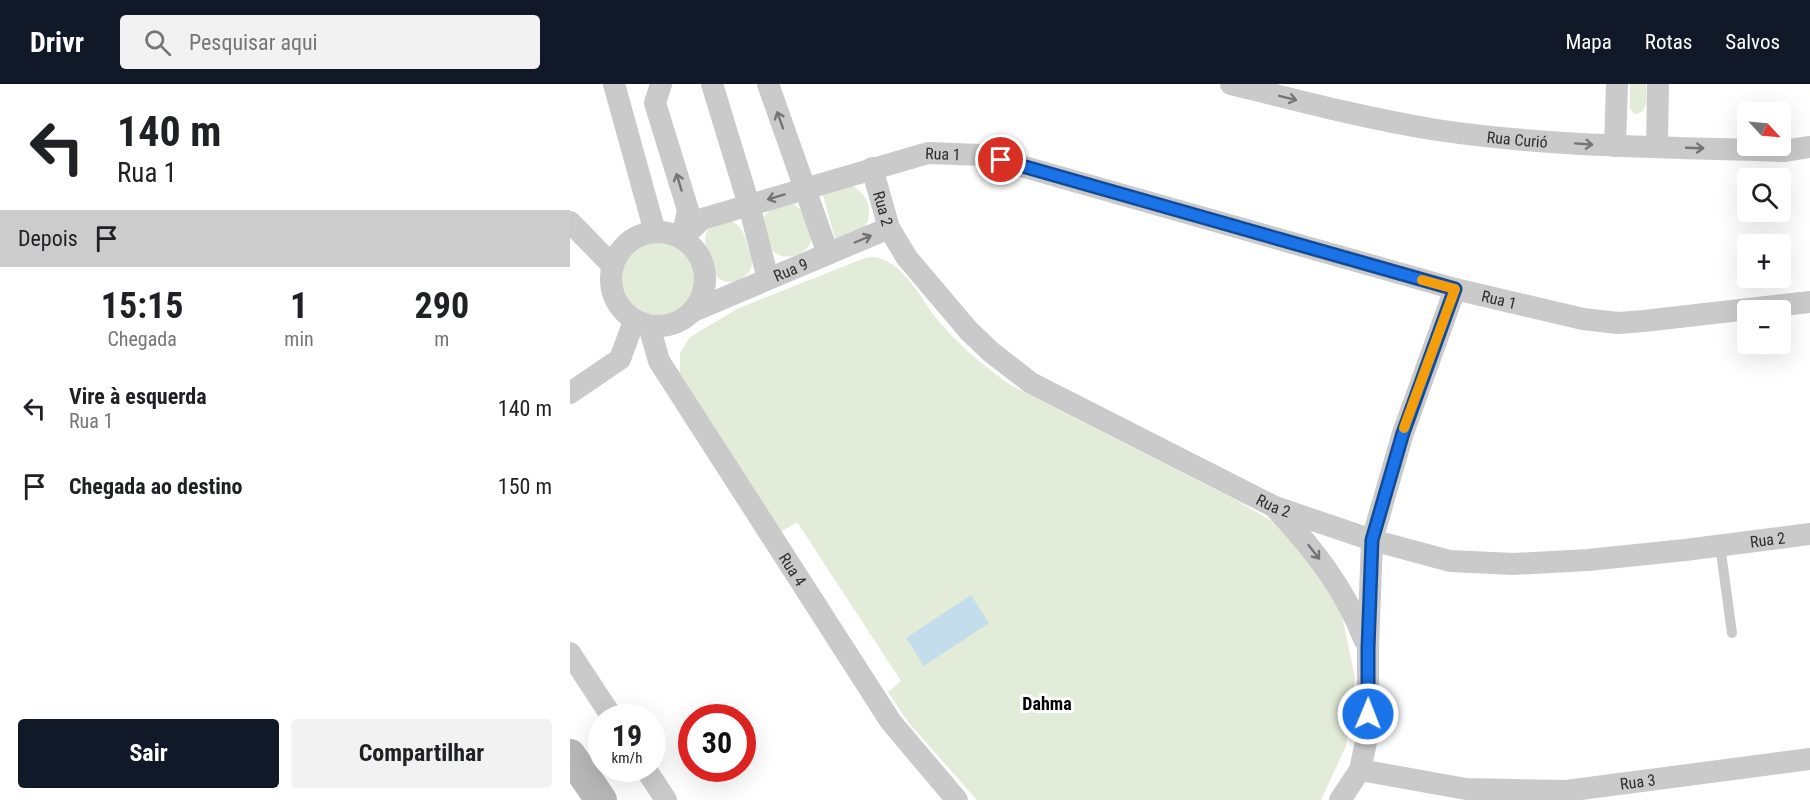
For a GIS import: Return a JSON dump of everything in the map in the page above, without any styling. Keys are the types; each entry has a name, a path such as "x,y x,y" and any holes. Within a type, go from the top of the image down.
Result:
{"street":[{"path":"614,84 655,232"},
{"path":"661,84 655,103 688,210 682,238"},
{"path":"712,84 749,205 768,279"},
{"path":"768,84 828,254"},
{"name":"Rua Curió","path":"1232,84 1338,110 1436,130 1523,140 1615,146 1783,151 1810,147"},
{"path":"1615,146 1617,84"},
{"path":"1657,147 1658,84"},
{"name":"Rua 1","path":"682,238 702,219 872,168 928,153 982,155 1455,289 1583,319 1618,323 1810,302"},
{"name":"Rua 2","path":"872,168 889,228 908,258 969,331 991,352 1031,383 1275,507 1372,540 1450,561 1514,564 1588,560 1810,534"},
{"path":"570,222 613,266"},
{"name":"Rua 9","path":"693,311 889,228"},
{"path":"655,232 668,233 682,238 700,258 705,271 702,295 693,311 680,321 665,327 642,323 622,311 614,297 611,282 613,266 619,253 629,242 655,232"},
{"path":"1340,800 1360,770 1368,733 1372,540 1403,433 1455,289"},
{"path":"570,393 620,359 642,323"},
{"name":"Rua 4","path":"642,323 659,361 891,722 957,800"},
{"path":"1275,507 1331,574 1355,615 1368,648"},
{"path":"570,653 603,704"},
{"path":"570,755 601,800"},
{"name":"Rua 3","path":"1360,770 1466,789 1566,790 1810,759"},
{"path":"654,782 666,800"}],"lane":[{"path":"1720,545 1732,633"}],"green space":[{"path":"1630,84 1646,84 1646,103 1643,111 1639,113 1634,114 1630,108"},
{"path":"851,185 861,192 867,201 868,220 857,234 835,239 822,192"},
{"path":"793,204 803,213 812,236 811,242 803,252 797,255 783,256 770,247 763,218 772,207"},
{"path":"732,221 744,233 752,262 747,274 730,282 718,278 714,273 705,239 711,225"},
{"path":"657,242 671,245 684,253 692,266 695,280 692,294 684,307 671,315 657,318 643,315 630,307 622,294 619,280 622,266 630,253 643,245"},
{"path":"875,257 896,267 905,275 949,333 976,358 1014,387 1236,500 1270,520 1305,553 1341,611 1355,678 1346,746 1321,800 977,800 908,722 888,692 901,681 797,522 781,532 680,373 680,353 690,337 739,308 865,258"}],"water":[{"path":"971,595 989,623 924,666 906,638"}],"slow traffic":[{"path":"1404,428 1455,289 1422,280"}],"district":[{"name":"Dahma","path":"1047,703"}],"route":[{"path":"1001,160 1455,289 1403,433 1372,540 1368,714"}]}
